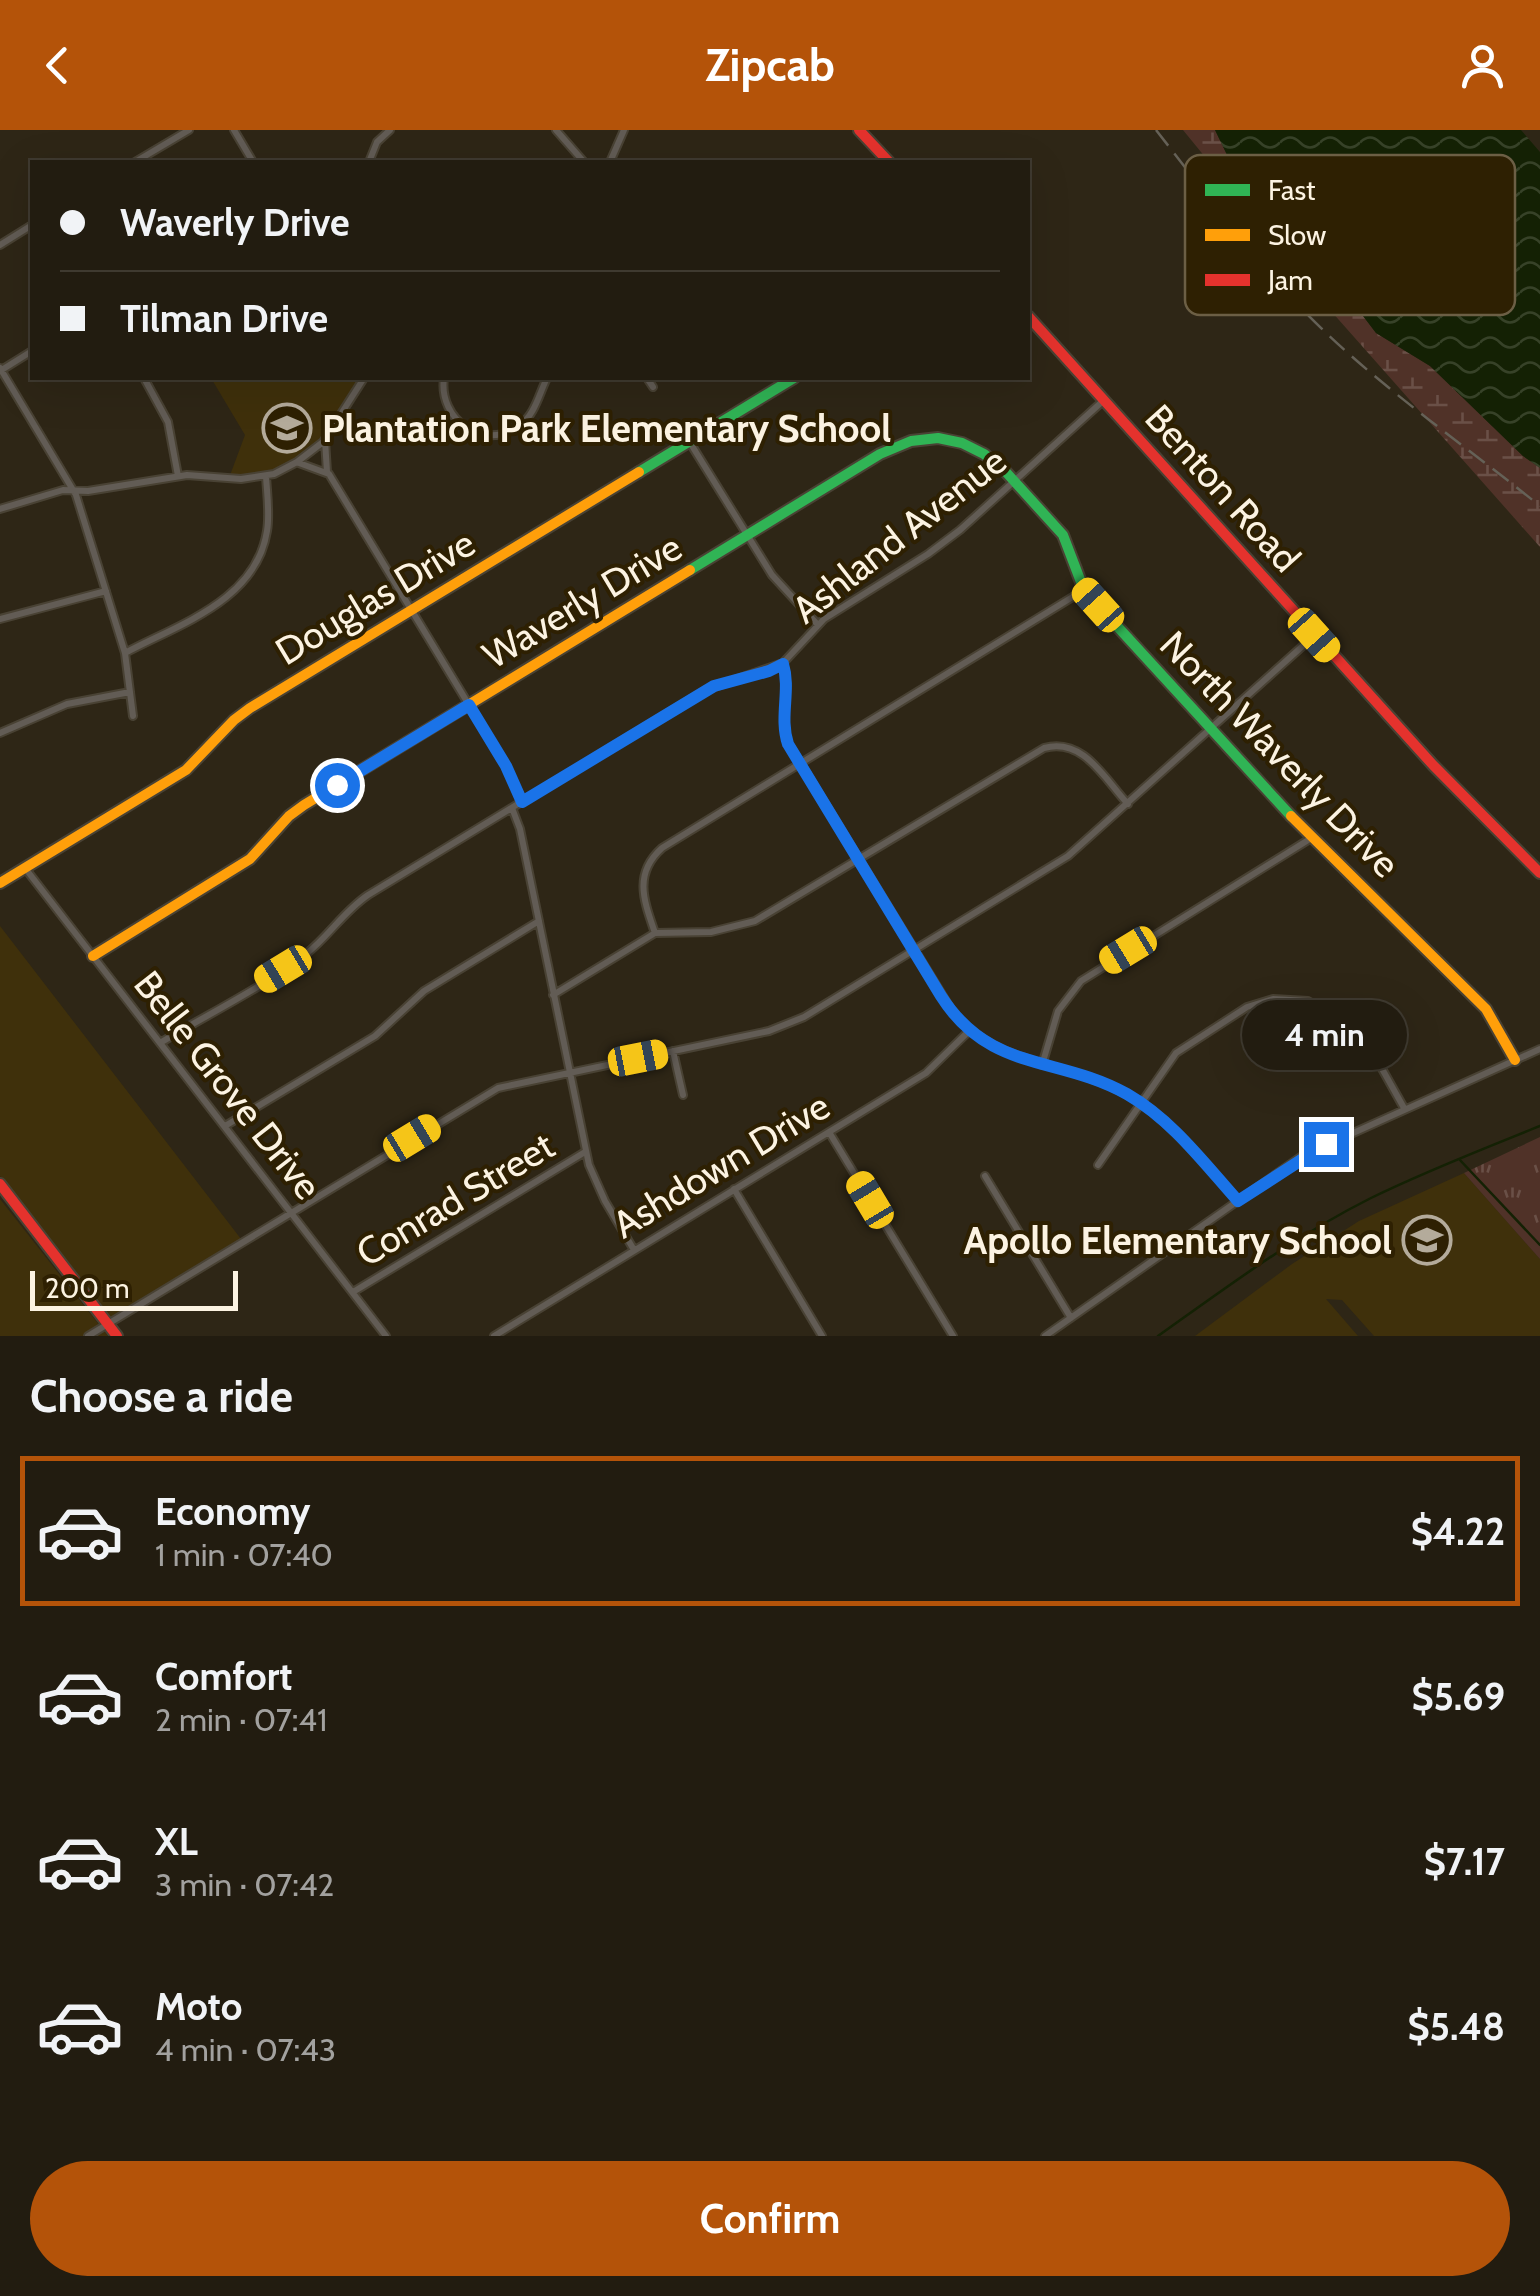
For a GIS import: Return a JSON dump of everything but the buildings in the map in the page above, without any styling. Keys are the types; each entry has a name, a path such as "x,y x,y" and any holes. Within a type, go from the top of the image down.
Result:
{"street":[{"path":"139,160 189,130"},
{"path":"234,130 252,160"},
{"path":"371,160 378,142 390,130"},
{"path":"556,130 582,160"},
{"path":"611,160 624,130"},
{"path":"859,130 887,160"},
{"path":"0,245 30,226"},
{"name":"Benton Road","path":"1030,318 1433,765 1540,873"},
{"path":"30,352 0,370 74,490 124,653 134,716"},
{"path":"145,380 168,422 178,476"},
{"path":"0,509 57,492 88,491 178,476 266,476 298,462 326,438 363,380"},
{"path":"444,380 444,397 455,419 471,431 491,435 510,431 529,417 546,380"},
{"path":"648,380 653,388"},
{"name":"Douglas Drive","path":"0,884 186,770 250,708 791,380"},
{"name":"Ashland Avenue","path":"160,1043 308,953 346,911 512,808 714,686 783,664 818,624 938,548 1104,400"},
{"name":"Waverly Drive","path":"93,956 250,859 304,805 894,447 918,438 947,436 967,442 991,458 1014,482"},
{"path":"326,438 324,461 328,474 506,766 522,802"},
{"path":"689,441 772,575 818,624"},
{"path":"298,462 328,474"},
{"path":"124,653 228,597 250,575 260,558 267,532 266,476"},
{"name":"North Waverly Drive","path":"1014,482 1068,541 1084,590 1312,837 1486,1009 1515,1060"},
{"path":"655,934 642,886 652,858 670,843 1084,590"},
{"path":"0,620 106,591"},
{"path":"88,1336 486,1094 523,1080 790,1024 1056,864 1314,635"},
{"path":"783,664 784,733 947,1005 969,1031 1001,1051 1092,1078 1140,1102 1176,1132 1238,1201"},
{"path":"0,733 68,704 130,692"},
{"path":"553,995 655,934 711,932 756,921 1035,752 1053,745 1068,745 1082,753 1128,804"},
{"path":"512,808 520,829 585,1152 595,1182 634,1250"},
{"path":"1042,1064 1058,1011 1081,981 1312,837"},
{"name":"Belle Grove Drive","path":"25,868 386,1336"},
{"path":"225,1126 374,1036 424,991 539,921"},
{"path":"1098,1165 1164,1066 1182,1047 1246,1007 1283,998 1308,1001 1336,1017 1376,1058 1404,1108"},
{"name":"Ashdown Drive","path":"494,1336 926,1073 969,1031"},
{"path":"1045,1336 1314,1149 1540,1049"},
{"path":"674,1051 683,1095"},
{"path":"829,1132 953,1336"},
{"name":"Conrad Street","path":"353,1292 585,1152"},
{"path":"985,1176 1071,1318"},
{"path":"0,1184 117,1336"},
{"path":"734,1189 822,1336"}],"shaded area":[{"name":"Plantation Park Elementary School","path":"212,380 363,380 323,442 274,474 229,478 245,435"},
{"path":"0,926 241,1239 108,1319 0,1176"},
{"name":"Apollo Elementary School","path":"1464,1173 1540,1259 1540,1336 1374,1336 1342,1300 1326,1299 1358,1336 1195,1336 1292,1264 1359,1221"},
{"path":"0,1199 104,1331 108,1336 0,1336"}],"green space":[{"path":"1183,130 1215,130 1227,155 1203,155"},
{"path":"1335,315 1362,315 1376,333 1430,366 1540,468 1540,547"},
{"path":"1540,1137 1540,1259 1464,1173"}],"water":[{"path":"1215,130 1521,130 1540,152 1540,468 1430,366 1376,333 1362,315 1515,315 1515,155 1227,155"}],"waterway":[{"path":"1158,1336 1262,1263 1343,1213 1540,1126"},
{"path":"1459,1159 1540,1245"}],"railway":[{"path":"1156,130 1185,167"},
{"path":"1308,315 1390,388 1540,506"}],"traffic: fast":[{"path":"639,472 791,380"},
{"path":"690,570 880,454 911,441 938,438 962,443 1005,471 1063,535 1084,590 1291,816"}],"traffic: slow":[{"path":"0,883 186,770 250,708 639,472"},
{"path":"93,956 250,859 304,805 690,570"},
{"path":"1291,816 1486,1009 1515,1060"}],"traffic: jam":[{"path":"859,130 887,160"},
{"path":"1030,318 1433,765 1540,873"},
{"path":"0,1184 117,1336"}],"place":[{"name":"Plantation Park Elementary School","path":"287,428"},
{"name":"Apollo Elementary School","path":"1427,1240"}],"route":[{"path":"337,785 469,705 506,766 522,802 714,686 783,664 788,744 941,996 969,1031 1011,1056 1092,1078 1140,1102 1176,1132 1238,1201 1326,1144"}]}
